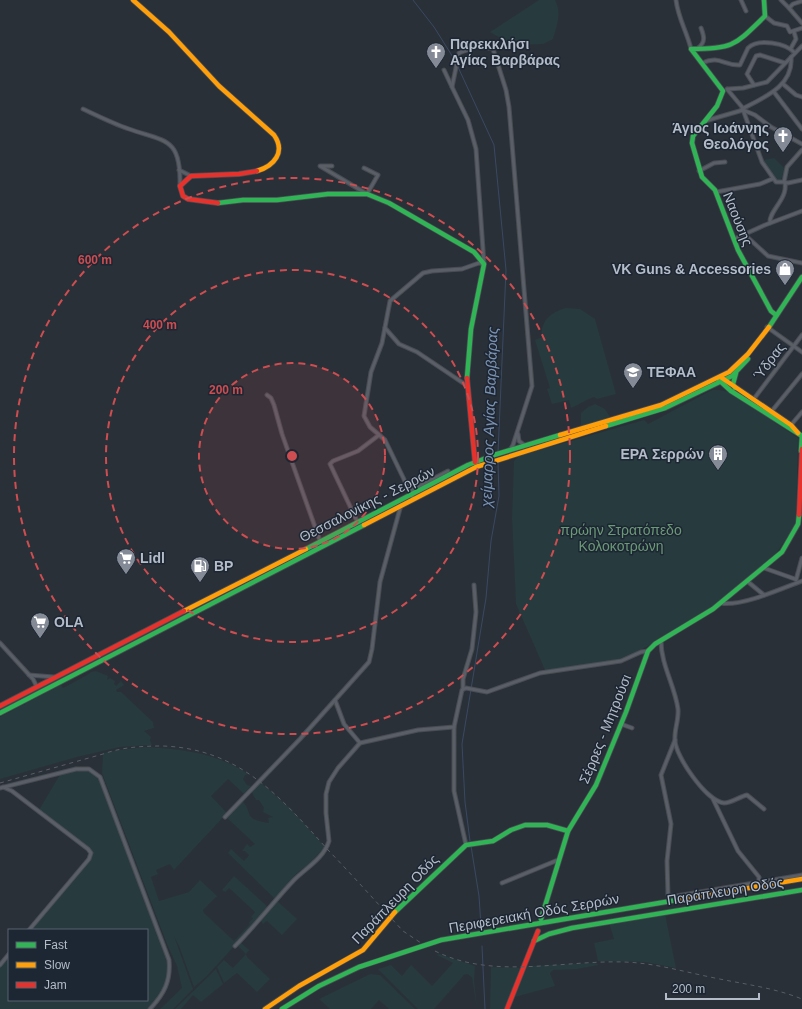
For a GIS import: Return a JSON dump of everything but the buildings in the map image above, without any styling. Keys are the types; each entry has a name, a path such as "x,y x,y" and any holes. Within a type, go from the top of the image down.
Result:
{"street":[{"path":"133,0 169,32 219,86 269,130 276,137 279,144 278,156 274,162 265,168 228,175 191,176 179,170"},
{"path":"676,0 679,17 688,35 691,49 725,90 743,109 802,144"},
{"path":"741,0 746,11"},
{"path":"764,0 765,16 772,23 787,26 789,31 794,32 802,28"},
{"path":"781,0 802,23"},
{"path":"789,8 793,4 802,1"},
{"path":"691,49 718,49 732,45 740,40 765,16"},
{"path":"698,48 704,39 701,28"},
{"path":"791,48 796,39 794,32"},
{"path":"702,63 714,59 740,65 747,50 752,45 773,44 791,48 802,54"},
{"path":"452,87 458,64 459,53 478,46 493,49 508,100 532,386 513,447 507,453"},
{"path":"725,90 743,88 766,82 802,46"},
{"path":"754,85 747,75 755,57 760,55 784,63"},
{"path":"705,121 743,109 774,92 783,84 789,69 790,58"},
{"path":"742,62 751,66"},
{"path":"444,70 468,120 476,148 484,264 472,329 466,385 475,462"},
{"path":"783,84 801,96"},
{"name":"Ναούσης","path":"725,90 719,102 692,139 703,180 712,186 716,192 738,251 771,311 776,315"},
{"path":"774,92 802,129"},
{"path":"83,109 124,127 159,138 170,144 176,154 181,193 185,198 222,203 242,200 277,200 328,194 367,194"},
{"path":"743,109 762,162 772,179 776,182 802,180"},
{"path":"770,223 770,218 784,194 787,167 802,150"},
{"path":"700,171 712,163 723,162 721,168"},
{"path":"332,166 320,166 367,194 389,203 474,252 484,264"},
{"path":"364,168 378,175 367,194"},
{"path":"180,186 191,176"},
{"path":"716,192 760,184 772,179"},
{"path":"734,239 770,223 802,212"},
{"path":"744,234 768,256 802,262"},
{"path":"411,494 384,440 369,425 364,415 371,372 382,344 390,301 423,273 462,269 479,263 484,264"},
{"path":"721,379 736,368 752,350 801,281"},
{"path":"768,327 802,352"},
{"path":"385,328 399,344 417,352 466,385"},
{"name":"Ύδρας","path":"753,400 802,335"},
{"path":"721,379 736,372 748,359 752,350"},
{"path":"735,388 733,383 736,372"},
{"path":"771,412 802,374"},
{"path":"464,688 487,692 540,673 621,661 640,652 648,651 661,641 721,603 780,554 794,533 798,524 801,491 801,435 791,425 721,379"},
{"path":"721,379 728,389"},
{"name":"Θεσσαλονίκης - Σερρών","path":"507,453 651,413 709,388 721,379"},
{"name":"Θεσσαλονίκης - Σερρών","path":"450,475 526,446 661,405 721,379"},
{"path":"709,388 717,387 728,389 801,435"},
{"path":"267,396 271,398 274,405 320,540"},
{"path":"791,425 802,412"},
{"path":"518,430 518,440 526,446"},
{"path":"357,521 330,464 333,461 360,451 379,434"},
{"name":"Θεσσαλονίκης - Σερρών","path":"0,706 357,521 475,462 485,461"},
{"name":"Θεσσαλονίκης - Σερρών","path":"0,713 401,504 411,494"},
{"path":"225,817 366,666 371,657 378,589 401,504"},
{"path":"721,603 735,603 789,586 796,581 802,558"},
{"path":"764,568 796,581 802,581"},
{"path":"747,581 764,595"},
{"path":"467,844 455,798 454,727 460,692 464,688 463,679 472,649 476,612 474,585"},
{"path":"730,595 730,600 735,603"},
{"path":"661,641 662,658 678,710 675,740 661,775 671,824 667,861 668,895 676,896 802,875"},
{"path":"0,643 34,680 37,687"},
{"name":"Σέρρες - Μητρούσι","path":"541,920 568,831 596,785 621,724 648,651"},
{"path":"28,675 49,677 62,675"},
{"path":"335,700 344,724 360,743"},
{"path":"621,724 632,728"},
{"path":"235,946 296,878 313,864 326,848 329,841 326,794 329,782 338,768 360,743 418,730 454,727"},
{"path":"675,740 690,774 717,802 726,803 747,795 764,809"},
{"path":"1,788 76,769 89,769 100,777 169,960 170,973 167,986 150,1009"},
{"path":"1,788 12,792 88,849 91,853 89,859 30,929"},
{"path":"712,798 738,851 759,877 759,882"},
{"name":"Παράπλευρη Οδός","path":"265,1009 298,986 354,957 363,950 398,908 455,852 467,844 497,840 512,830 532,824 568,831"},
{"path":"502,883 558,860"},
{"name":"Περιφερειακή Οδός Σερρών","path":"282,1009 314,989 343,975 398,952 442,940 802,879"},
{"name":"Παράπλευρη Οδός","path":"534,941 549,934 572,928 802,890"},
{"path":"507,1009 538,931"},
{"path":"0,965 8,955"}],"green space":[{"path":"539,0 555,0 557,5 558,19 553,39 543,44 512,45 490,32"},
{"path":"774,158 785,169 783,177 780,180 775,181 764,160"},
{"path":"566,308 580,309 595,319 616,394 597,399 594,397 571,408 569,400 552,404 547,389 550,388 535,340 542,337 543,326 548,318 556,312"},
{"name":"πρώην Στρατόπεδο Κολοκοτρώνη","path":"712,390 728,392 798,438 796,524 775,555 710,609 648,646 631,655 612,661 545,670 516,604 512,518 514,461 519,456 644,420 648,424"},
{"path":"595,404 605,409 610,417 581,426 581,413 588,407"},
{"path":"96,671 108,676 107,680 110,678 115,681 114,684 116,686 121,681 124,685 116,690 117,692 121,692 153,722 154,728 144,731 151,737 150,740 152,745 120,747 77,757 0,779 0,717 61,685 63,688 91,672"},
{"path":"145,747 199,753 224,761 248,774 245,775 243,779 247,785 251,786 244,794 228,779 211,796 227,813 174,870 170,864 156,870 158,874 151,877 159,901 189,892 200,880 217,896 203,910 204,913 234,941 250,924 249,923 253,918 251,917 255,912 229,888 225,892 222,890 234,876 269,908 206,977 194,987 174,936 193,989 173,1009 160,1009 182,988 177,966 167,944 102,773 103,753"},
{"path":"76,770 88,770 99,778 167,959 168,967 166,981 156,998 147,1009 0,1009 0,966 8,956 8,1001 148,1001 148,929 31,929 90,859 91,852 39,810 61,773"},
{"path":"259,781 291,809 325,847 310,863 296,874 277,898 274,898 228,853 231,849 244,861 249,855 245,851 242,851 247,844 250,847 255,844 227,818 242,801 250,815 255,820 269,823 268,818 273,817 263,812 264,808 259,800 256,800 251,791"},
{"path":"277,901 297,919 282,935 267,921 263,924 261,921"},
{"path":"665,914 676,968 645,962 598,961 594,943 614,939 609,923"},
{"path":"240,942 249,950 246,954 238,946"},
{"path":"246,954 247,957 270,979 257,992 237,973 224,983 217,967 224,960 233,968"},
{"path":"439,954 475,966 474,980 477,1009 472,977 467,974 464,975 434,1009 418,1009 378,969 391,965 402,976 411,965 432,986 453,963 437,955"},
{"path":"595,963 599,965 577,969 553,970 550,973 555,986 515,997 525,967"},
{"path":"491,967 520,968 505,1009 490,1009"},
{"path":"216,969 223,984 201,1002 193,995 181,1009 175,1009"},
{"path":"370,974 380,975 415,1009 389,1009 379,1000 371,1009 330,1009 319,999"}],"waterway":[{"name":"χείμαρρος Αγίας Βαρβάρας","path":"413,0 434,27 456,62"},
{"name":"χείμαρρος Αγίας Βαρβάρας","path":"458,67 494,145 506,270 498,453"},
{"name":"χείμαρρος Αγίας Βαρβάρας","path":"470,841 465,802 462,744 486,598 491,541 499,496 498,462"},
{"name":"χείμαρρος Αγίας Βαρβάρας","path":"471,846 479,896 481,926"},
{"name":"χείμαρρος Αγίας Βαρβάρας","path":"482,946 485,1009"}],"railway":[{"path":"0,783 133,747 163,746 191,749 215,756 237,767 276,795 403,931 421,943"},
{"path":"435,951 457,960 480,965 504,967 528,967 600,962 646,964 768,989 802,999"}],"traffic: fast":[{"path":"764,0 765,16 740,39 733,43 716,48 691,49 723,91 717,106 693,136 692,143 702,177 715,190 738,250 771,311 776,315"},
{"path":"218,203 243,200 277,200 328,194 367,194 389,203 474,252 484,264 471,329 467,378"},
{"path":"769,327 802,277"},
{"path":"606,426 665,408 732,376 748,359"},
{"path":"735,388 733,384 736,373"},
{"path":"719,380 731,391 802,436"},
{"path":"306,549 468,465 494,455 560,435"},
{"path":"801,451 802,436"},
{"path":"541,919 568,831 596,785 626,712 648,651 655,644 713,609 782,552 798,524 799,515"},
{"path":"0,713 364,525"},
{"path":"395,912 466,845 493,841 511,830 525,825 547,825 568,831"},
{"path":"534,941 549,934 572,928 802,890"},
{"path":"282,1009 319,986 359,967 441,940 677,900"}],"traffic: slow":[{"path":"133,0 169,32 219,86 274,135 279,147 276,158 269,166 257,171"},
{"path":"560,435 661,405 729,372 748,354 769,327"},
{"path":"722,378 791,425 798,433"},
{"path":"364,525 476,467 606,426"},
{"path":"184,611 306,549"},
{"path":"677,900 802,879"},
{"path":"265,1009 299,986 363,950 395,912"}],"traffic: jam":[{"path":"218,203 188,199 183,196 180,186 191,176 239,174 257,171"},
{"path":"467,378 475,462"},
{"path":"799,515 802,449"},
{"path":"0,706 184,611"},
{"path":"507,1009 538,931"}],"place":[{"name":"Παρεκκλήσι Αγίας Βαρβάρας","path":"436,69"},
{"name":"Άγιος Ιωάννης Θεολόγος","path":"783,153"},
{"name":"VK Guns & Accessories","path":"785,286"},
{"name":"ΤΕΦΑΑ","path":"633,389"},
{"name":"ΕΡΑ Σερρών","path":"718,471"},
{"name":"Lidl","path":"126,575"},
{"name":"BP","path":"200,583"},
{"name":"OLA","path":"40,639"}]}
